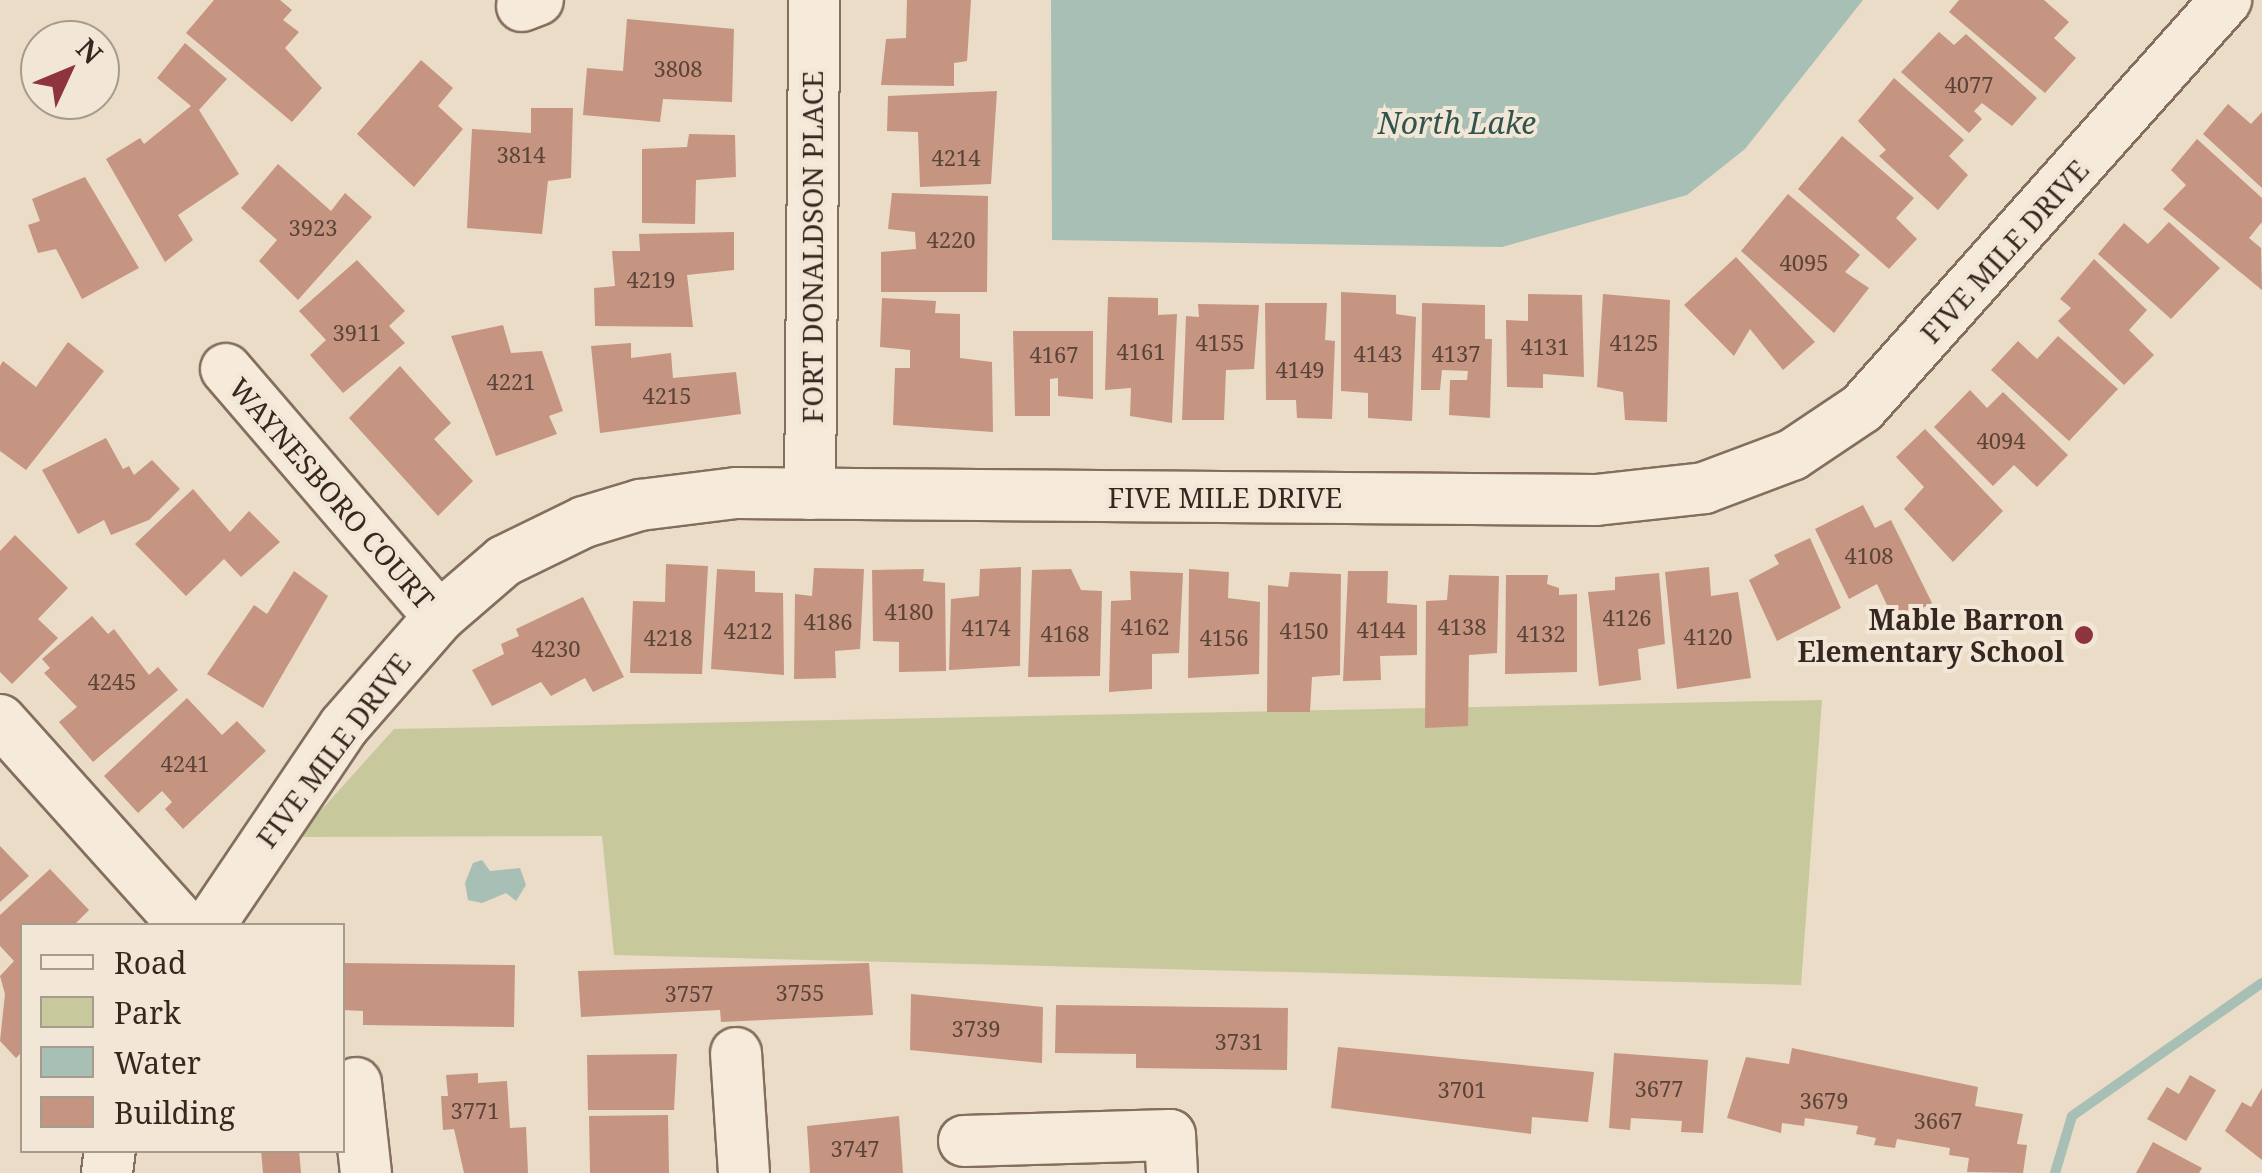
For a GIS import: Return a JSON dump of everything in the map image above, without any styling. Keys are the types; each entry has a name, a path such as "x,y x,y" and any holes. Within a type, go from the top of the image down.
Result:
{"street":[{"name":"FORT DONALDSON PLACE","path":"810,494 814,0"},
{"name":"FIVE MILE DRIVE","path":"211,923 344,726 439,617 504,560 584,522 687,496 1596,500 1658,496 1749,474 1804,448 1862,408 2226,0"},
{"name":"WAYNESBORO COURT","path":"226,369 439,617"},
{"path":"0,720 182,923"},
{"path":"736,1053 744,1173"},
{"path":"356,1083 366,1173"},
{"path":"964,1141 1170,1134 1172,1173"}],"green space":[{"path":"1822,700 1801,985 614,955 602,836 297,837 394,729"}],"water":[{"name":"North Lake","path":"1051,0 1863,0 1745,149 1687,195 1502,247 1052,240"},
{"path":"482,860 490,871 520,868 526,885 516,901 506,893 482,903 468,900 465,883 473,863"}],"building":[{"path":"214,0 280,0 292,10 283,20 299,32 285,48 322,88 292,122 186,33"},
{"path":"907,0 971,0 967,61 954,63 954,86 881,85 886,39 906,38"},
{"path":"1959,0 2044,0 2069,22 2054,38 2076,58 2045,93 1949,12"},
{"path":"627,19 734,29 732,102 663,99 660,122 583,115 587,68 623,71"},
{"path":"1939,32 1954,45 1966,34 2037,98 2012,126 1982,103 1974,111 1982,119 1969,133 1901,72"},
{"path":"185,43 227,79 199,110 239,174 178,215 193,240 165,262 106,159 140,138 144,144 191,106 157,78"},
{"path":"421,60 453,88 438,106 463,129 414,187 357,134"},
{"path":"1894,78 1964,140 1949,156 1968,175 1938,210 1879,156 1886,150 1858,121"},
{"path":"997,91 991,184 920,187 918,132 887,131 888,96"},
{"path":"2228,104 2251,124 2262,112 2262,188 2203,134"},
{"path":"531,108 573,108 571,178 548,181 542,234 467,228 472,129 531,133"},
{"path":"689,134 735,135 736,177 696,180 695,224 642,223 642,149 687,147"},
{"path":"1842,136 1914,198 1896,218 1917,239 1889,269 1798,189"},
{"path":"2197,139 2262,198 2262,222 2249,238 2261,248 2262,290 2163,209 2186,185 2171,170"},
{"path":"278,164 331,211 345,193 372,217 298,300 259,261 277,240 241,208"},
{"path":"85,177 139,268 82,299 56,249 38,253 28,225 40,221 32,199"},
{"path":"892,193 988,196 987,292 881,292 881,252 916,249 915,232 888,229"},
{"path":"1788,194 1860,255 1845,272 1869,288 1834,333 1741,251"},
{"path":"2169,222 2220,268 2171,319 2098,254 2124,223 2148,244"},
{"path":"734,232 734,270 687,275 693,327 595,326 594,288 615,286 612,251 640,251 639,234"},
{"path":"1736,257 1815,342 1783,370 1750,329 1734,356 1684,305"},
{"path":"2094,259 2147,310 2129,330 2154,355 2124,385 2058,321 2071,308 2060,299"},
{"path":"357,260 405,311 389,326 405,343 343,393 310,355 326,340 299,311"},
{"path":"1341,292 1396,295 1396,314 1416,317 1412,421 1368,418 1368,393 1341,391"},
{"path":"1528,294 1582,295 1584,377 1543,374 1543,388 1507,387 1506,320 1528,321"},
{"path":"1603,294 1670,300 1667,422 1625,420 1623,392 1597,387"},
{"path":"1108,297 1158,298 1158,315 1177,314 1172,423 1130,416 1131,388 1105,390"},
{"path":"882,298 936,301 935,313 960,314 960,358 992,362 993,432 893,425 895,368 910,368 910,350 880,347"},
{"path":"1265,303 1327,303 1325,340 1335,341 1332,419 1297,418 1296,400 1266,400"},
{"path":"1422,303 1485,305 1485,339 1492,339 1490,418 1449,415 1450,380 1467,380 1468,371 1442,370 1440,390 1421,390"},
{"path":"1198,304 1259,305 1254,369 1226,370 1224,420 1182,420 1186,316 1199,317"},
{"path":"503,325 511,353 542,351 563,411 549,416 557,434 496,456 451,336"},
{"path":"1013,331 1093,331 1093,399 1058,396 1058,378 1050,379 1050,416 1015,416"},
{"path":"2058,336 2118,389 2069,441 1991,370 2018,341 2037,359"},
{"path":"68,342 104,371 26,470 0,451 0,366 3,361 36,387"},
{"path":"631,343 631,358 671,353 673,378 736,372 741,414 600,433 591,346"},
{"path":"400,366 451,423 434,439 473,481 438,516 349,418"},
{"path":"1970,390 1987,408 2003,392 2068,455 2037,487 2014,465 1993,486 1934,427"},
{"path":"1925,429 2003,511 1953,562 1904,509 1924,487 1896,457"},
{"path":"106,438 123,469 129,466 134,475 152,460 180,489 149,520 111,535 104,520 78,534 42,470"},
{"path":"193,489 230,532 249,511 280,542 241,577 224,559 186,596 135,544"},
{"path":"1863,505 1875,528 1891,520 1932,603 1895,622 1877,584 1849,599 1815,529"},
{"path":"15,535 68,588 38,619 58,638 12,684 0,672 0,551"},
{"path":"1810,538 1841,608 1777,641 1749,580 1779,564 1774,555"},
{"path":"666,564 708,566 702,674 630,673 633,601 665,602"},
{"path":"1021,567 1020,666 949,670 951,599 979,596 980,569"},
{"path":"1709,567 1711,596 1738,592 1751,678 1677,689 1665,572"},
{"path":"814,568 864,569 860,649 835,651 836,678 794,679 795,594 812,596"},
{"path":"717,569 755,571 755,592 783,593 784,675 711,669"},
{"path":"924,569 923,581 945,583 946,671 899,672 899,642 873,641 872,570"},
{"path":"1071,569 1081,590 1102,591 1100,676 1028,677 1032,570"},
{"path":"1189,569 1229,572 1228,598 1260,602 1259,674 1188,678"},
{"path":"294,571 328,596 263,708 207,674 254,605 267,614"},
{"path":"1130,571 1183,573 1179,653 1152,654 1152,689 1109,692 1111,601 1131,600"},
{"path":"1348,571 1388,571 1387,603 1417,605 1417,655 1380,656 1381,680 1343,681"},
{"path":"1290,572 1341,574 1340,675 1312,677 1310,712 1267,712 1268,585 1288,587"},
{"path":"1659,573 1665,644 1638,649 1641,680 1599,686 1588,592 1615,590 1615,577"},
{"path":"1449,575 1499,576 1497,653 1469,655 1468,726 1425,728 1426,601 1447,600"},
{"path":"1506,575 1548,575 1547,584 1559,588 1559,595 1577,594 1577,672 1505,674"},
{"path":"583,597 624,677 593,692 585,678 551,696 541,682 492,706 472,670 504,654 501,644 519,636 516,629"},
{"path":"92,616 108,634 114,629 149,675 158,667 178,690 93,762 59,722 77,707 44,673 50,668 42,659"},
{"path":"187,698 222,735 237,721 266,751 183,829 165,809 172,802 162,791 138,813 104,776"},
{"path":"0,846 29,876 0,902"},
{"path":"50,869 89,910 76,923 20,923 20,1054 16,1058 0,1041 5,994 0,976 14,961 0,946 0,915"},
{"path":"345,963 515,965 514,1027 363,1025 363,1011 345,1010"},
{"path":"869,963 873,1015 721,1022 720,1010 581,1017 578,971"},
{"path":"911,994 1043,1007 1042,1063 910,1050"},
{"path":"1056,1005 1288,1008 1287,1070 1136,1068 1136,1054 1055,1053"},
{"path":"1338,1047 1594,1072 1588,1122 1532,1117 1531,1134 1331,1108"},
{"path":"1792,1048 1978,1087 1975,1106 2023,1114 2017,1144 2027,1145 2023,1173 1967,1172 1969,1158 1949,1155 1950,1148 1897,1139 1895,1148 1874,1145 1876,1138 1856,1134 1858,1126 1805,1118 1804,1126 1782,1123 1781,1133 1727,1118 1746,1057 1789,1064"},
{"path":"1614,1053 1708,1060 1703,1133 1681,1132 1682,1121 1631,1118 1630,1130 1609,1128"},
{"path":"677,1054 674,1110 588,1110 587,1055"},
{"path":"478,1073 478,1083 507,1081 510,1128 526,1127 528,1173 464,1173 454,1129 443,1130 441,1096 448,1096 446,1075"},
{"path":"2190,1075 2216,1090 2186,1141 2147,1119 2167,1087 2179,1094"},
{"path":"2262,1088 2262,1160 2225,1131 2242,1102 2251,1107"},
{"path":"668,1115 669,1173 590,1173 589,1116"},
{"path":"899,1116 903,1173 810,1173 807,1126"},
{"path":"2153,1142 2202,1168 2199,1173 2136,1173"},
{"path":"261,1153 299,1153 301,1173 263,1173"}],"waterway":[{"path":"2055,1173 2072,1116 2262,983"}],"place":[{"name":"Mable Barron Elementary School","path":"2084,635"}]}
